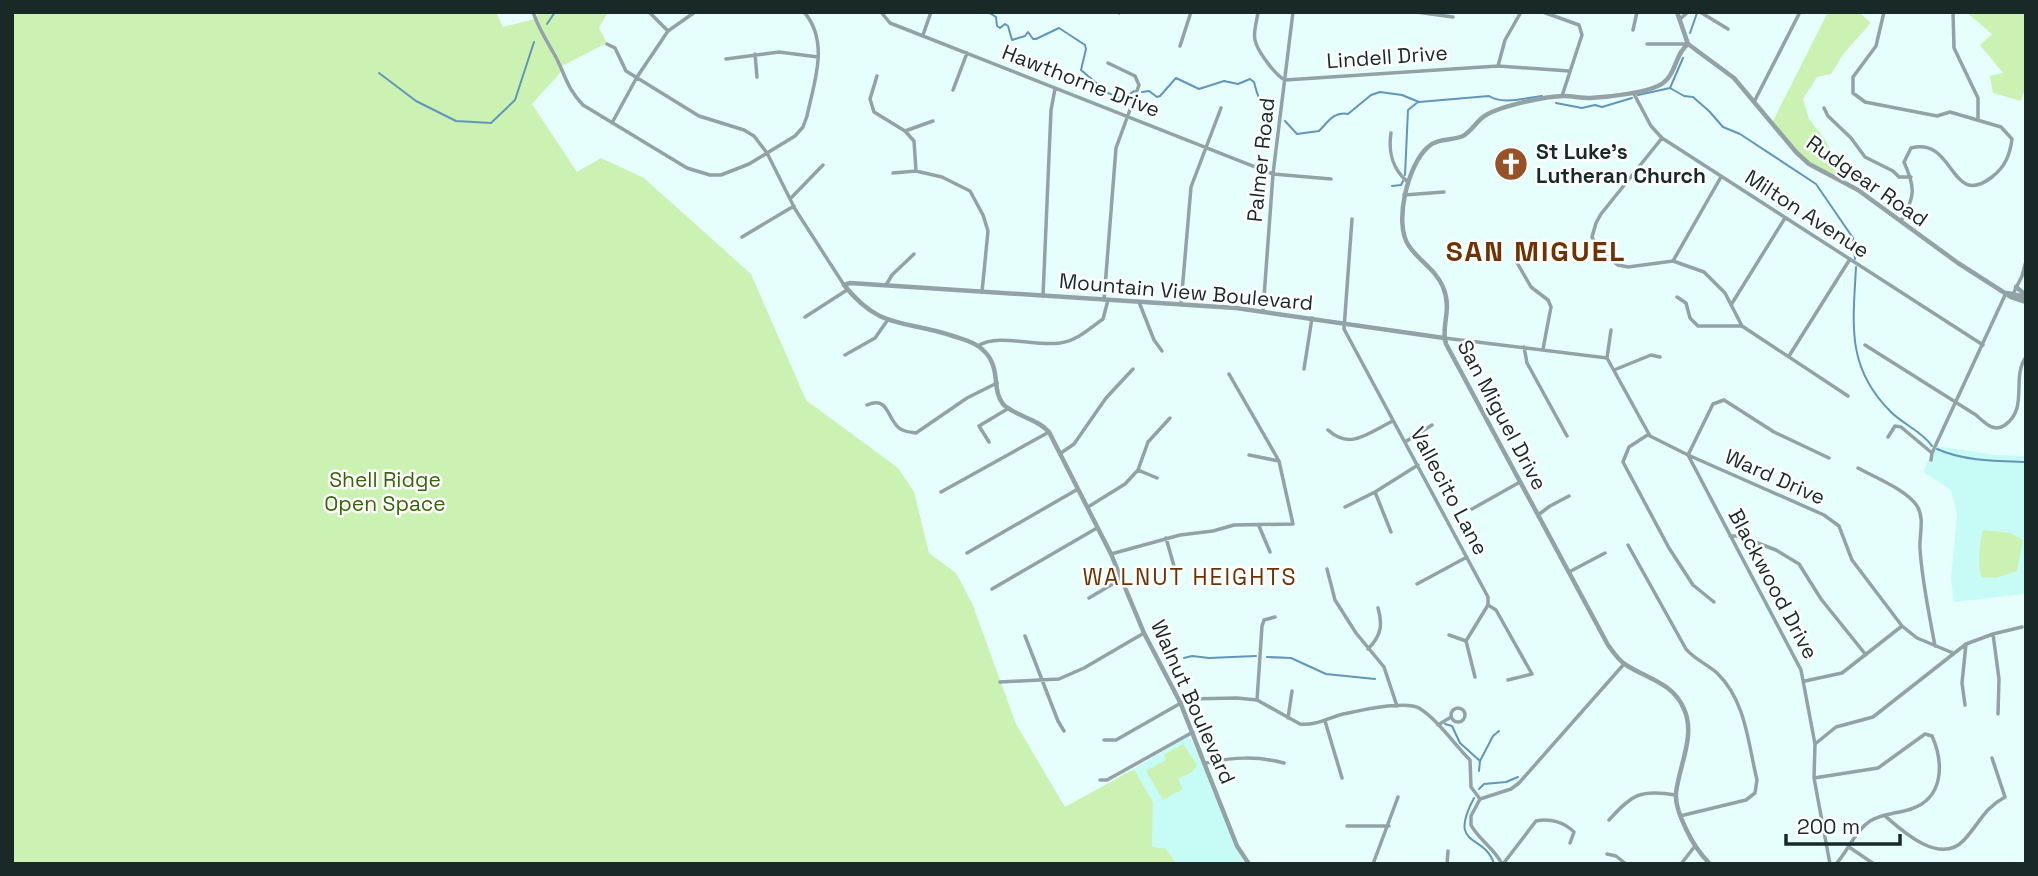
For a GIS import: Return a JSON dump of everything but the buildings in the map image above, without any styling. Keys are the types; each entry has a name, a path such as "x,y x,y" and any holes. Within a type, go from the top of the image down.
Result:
{"street":[{"path":"533,12 572,93 583,105 687,168 700,173 721,175 750,164 795,136 803,127 820,45 816,30 804,12"},
{"path":"649,12 668,31"},
{"path":"612,123 637,77 668,31 695,12"},
{"name":"Hawthorne Drive","path":"881,12 890,23 1273,174 1331,179"},
{"path":"923,35 931,12"},
{"path":"1180,46 1191,12"},
{"path":"1258,12 1256,46 1276,74 1285,80"},
{"name":"Palmer Road","path":"1263,311 1273,174 1293,12"},
{"path":"1416,12 1453,17"},
{"path":"1497,66 1505,40 1521,12"},
{"path":"1543,12 1579,25 1583,35 1562,96"},
{"path":"1633,30 1637,12"},
{"path":"1647,44 1688,44 1677,12"},
{"path":"1680,19 1688,12"},
{"path":"1700,12 1728,29"},
{"path":"1754,102 1800,12"},
{"path":"1884,12 1876,46 1853,77 1853,93 1865,102 1937,116 1950,112 1978,120 2001,127 2012,139 2010,155 1997,173 1983,184 1970,186 1958,180 1938,153 1917,146 1911,148 1904,162 1914,184 1913,194 1901,221"},
{"path":"1953,12 1954,48 1978,98 1978,120"},
{"path":"607,44 615,48 626,71 699,116 744,130 754,136 845,288 868,311 887,321 928,328 978,346 994,365 1001,400 1009,408 979,426 989,442"},
{"name":"Rudgear Road","path":"1688,44 1734,78 1796,152 1810,164 1858,190 1930,244 2010,294 2026,298"},
{"name":"San Miguel Drive","path":"1688,44 1680,52 1667,80 1658,86 1596,97 1562,96 1501,108 1482,118 1463,136 1430,145 1418,160 1408,182 1404,195 1403,230 1406,242 1437,277 1447,299 1444,338 1608,645 1623,664 1674,692 1683,706 1689,721 1688,734 1676,795 1680,816 1695,846 1710,864"},
{"path":"726,59 779,52 818,57"},
{"path":"953,90 967,53"},
{"path":"755,54 757,77"},
{"path":"978,346 990,341 1053,344 1071,341 1103,319 1116,148 1139,86 1135,76 1108,64"},
{"name":"Lindell Drive","path":"1285,80 1497,66 1569,71"},
{"path":"877,76 870,99 874,112 905,131 914,141 916,171"},
{"path":"1043,296 1051,110 1055,89"},
{"name":"Milton Avenue","path":"1633,92 1651,126 1661,138 1983,345"},
{"path":"1181,304 1191,187 1221,108"},
{"path":"1825,108 1828,116 1870,161 1893,171 1899,177 1911,177"},
{"path":"905,131 933,121"},
{"path":"1391,133 1393,162 1399,174 1408,182"},
{"path":"1661,138 1601,214 1592,237 1601,251 1618,265 1628,267 1673,261 1696,268 1713,278 1742,326 1848,396"},
{"path":"790,199 823,165"},
{"path":"893,173 916,171 942,177 970,191 988,231 982,292"},
{"path":"1673,261 1721,177"},
{"path":"1404,195 1444,192"},
{"path":"742,237 794,206"},
{"path":"1731,305 1785,218"},
{"path":"1344,323 1352,219"},
{"path":"886,285 892,275 914,254"},
{"path":"1789,356 1850,259"},
{"path":"1516,261 1531,287 1548,300 1551,307 1543,349"},
{"path":"1931,460 1955,402 2010,294 2022,276 2026,261"},
{"name":"Mountain View Boulevard","path":"845,288 850,283 1263,311 1444,338 1607,358"},
{"path":"2016,287 2026,298"},
{"path":"805,317 845,288"},
{"path":"1677,297 1687,305 1690,318 1698,326 1742,326"},
{"path":"1139,302 1161,351"},
{"path":"1304,369 1312,318"},
{"path":"845,355 875,338 887,321"},
{"name":"Vallecito Lane","path":"1344,323 1343,329 1488,597 1488,605 1496,610 1532,674 1508,680"},
{"path":"1611,330 1607,358 1654,439 1688,455 1713,404 1724,400 1774,432 1829,458"},
{"path":"1865,345 1990,427 2002,427 2016,412 2019,370 2026,357"},
{"path":"1524,347 1527,363 1567,436"},
{"path":"1614,370 1651,355 1660,357"},
{"path":"1061,453 1074,444 1106,398 1133,369"},
{"path":"1111,554 1166,538 1234,525 1293,524 1279,461 1229,374"},
{"path":"867,405 876,401 881,403 899,428 916,433 967,398 997,383"},
{"name":"Walnut Boulevard","path":"1009,408 1039,422 1049,432 1061,453 1111,554 1144,634 1180,702 1237,846 1249,864"},
{"path":"1088,507 1125,484 1138,470 1148,442 1170,418"},
{"path":"1328,430 1339,440 1350,442 1393,421"},
{"path":"1405,442 1432,425"},
{"path":"1888,437 1895,426 1900,427 1932,453"},
{"path":"941,492 1049,432"},
{"path":"1649,434 1629,447 1623,462 1669,548 1693,585 1714,602"},
{"path":"1249,455 1279,461"},
{"name":"Blackwood Drive","path":"1688,455 1773,614 1805,681 1815,744 1814,778 1830,864"},
{"name":"Ward Drive","path":"1688,455 1825,515 1839,526 1852,560 1902,625 1917,638 1953,653"},
{"path":"1345,507 1418,465"},
{"path":"1857,468 1897,489 1918,506 1922,524 1919,545 1923,582 1935,646"},
{"path":"1138,470 1157,478"},
{"path":"1472,509 1520,482"},
{"path":"967,553 1077,488"},
{"path":"1375,492 1391,532"},
{"path":"1538,515 1569,496"},
{"path":"1259,526 1270,552"},
{"path":"992,589 1097,528"},
{"path":"1730,536 1739,536 1776,550 1799,564 1821,599 1866,655"},
{"path":"1166,538 1178,580"},
{"path":"1628,545 1686,649 1717,673 1740,704 1757,780 1755,793 1746,800 1680,816"},
{"path":"1569,572 1605,553"},
{"path":"1417,584 1467,557"},
{"path":"1327,569 1335,600 1368,649 1384,667 1397,706"},
{"path":"1088,598 1121,579"},
{"path":"1475,677 1466,641 1488,605"},
{"path":"1368,649 1380,632 1378,608"},
{"path":"1258,700 1262,626 1264,620 1275,617"},
{"path":"1805,681 1842,673 1902,625"},
{"path":"1815,744 1836,727 1873,717 1966,644 2022,627"},
{"path":"1000,682 1059,678 1084,668 1144,634"},
{"path":"1993,634 1998,679 1998,714"},
{"path":"1449,635 1466,641"},
{"path":"1025,636 1064,731"},
{"path":"1965,705 1962,683 1966,644"},
{"path":"1570,843 1574,832 1566,826 1547,819 1536,821 1502,864 1497,853 1476,834 1471,825 1471,816 1480,799 1511,789 1519,783 1623,664"},
{"path":"1288,718 1292,691"},
{"path":"1104,740 1116,740 1188,699 1258,700 1288,718 1306,725 1340,715 1397,706 1419,708 1470,760 1471,787 1480,799"},
{"path":"1438,726 1451,717"},
{"path":"1325,721 1342,778"},
{"path":"1100,780 1107,779 1193,732"},
{"path":"1814,778 1878,768 1920,737 1928,734 1934,741 1941,772 1938,785 1927,800 1915,808 1884,815 1864,826 1836,864"},
{"path":"1206,763 1251,757 1284,763"},
{"path":"1884,815 1924,845 1934,849 1960,844 1983,812 2005,797 1992,758"},
{"path":"1609,820 1625,802 1638,795 1653,791 1676,795"},
{"path":"1373,864 1398,797"},
{"path":"1347,826 1389,826"},
{"path":"1681,864 1695,846"},
{"path":"1849,847 1874,864"},
{"path":"1447,864 1448,851"},
{"path":"1607,854 1616,856 1626,864"}],"shaded area":[{"path":"1935,446 1996,455 2026,456 2025,594 1954,602 1951,579 1957,514 1951,490 1923,472"},
{"path":"1189,736 1204,765 1235,847 1245,864 1177,864 1165,848 1152,847 1153,802 1134,769"}],"green space":[{"name":"Shell Ridge Open Space","path":"12,12 496,12 503,27 535,19 538,12 608,12 599,28 607,43 560,67 561,72 532,104 577,172 601,158 644,178 751,274 806,400 898,468 914,492 929,553 956,573 972,603 1016,724 1065,807 1134,769 1153,802 1152,847 1165,848 1177,864 12,864"},
{"path":"1828,12 1859,12 1871,23 1844,53 1831,74 1817,77 1803,99 1809,119 1826,141 1845,182 1809,164 1772,123"},
{"path":"1966,12 2026,12 2026,86 2021,101 1993,93 1990,76 2003,73 1980,45 1992,34"},
{"path":"1983,530 2010,533 2023,540 2017,571 1996,578 1982,577 1979,560"},
{"path":"1183,744 1197,765 1192,772 1178,779 1183,789 1163,800 1146,771 1166,760 1164,755"}],"waterway":[{"path":"547,24 555,12"},
{"path":"979,12 985,12"},
{"path":"988,12 996,17 997,26 1008,26 1012,40 1025,36 1028,32 1036,39 1059,28 1085,45 1081,70 1108,93 1123,99 1134,91"},
{"path":"1690,33 1697,13"},
{"path":"379,73 416,101 456,121 491,123 515,100 534,42"},
{"path":"1670,88 1683,58"},
{"path":"1142,92 1149,91 1157,97 1160,96 1176,78 1199,89 1224,81 1238,84 1250,79 1254,82 1260,99 1274,111"},
{"path":"1638,95 1670,88 1684,96 1693,97 1723,127 1740,134 1816,184 1853,238 1855,259"},
{"path":"1285,121 1297,134 1319,131 1335,116 1348,114 1371,95 1380,92 1402,95 1419,102 1489,96 1501,100 1542,96"},
{"path":"1556,103 1582,108 1595,105 1602,107 1632,98"},
{"path":"1405,175 1408,110 1418,102"},
{"path":"1392,186 1401,185 1403,181"},
{"path":"1856,267 1855,344 1866,378 1890,411 1932,446"},
{"path":"1937,449 1969,458 2026,462"},
{"path":"1184,658 1256,656"},
{"path":"1267,657 1291,658 1326,674 1375,679"},
{"path":"1445,724 1452,726 1460,743 1480,761 1479,771"},
{"path":"1480,761 1493,736 1499,731"},
{"path":"1479,789 1484,784 1506,782 1518,777"},
{"path":"1474,798 1464,825 1466,833 1489,854 1494,864"}],"place":[{"name":"St Luke's Lutheran Church","path":"1511,164"}],"district":[{"name":"SAN MIGUEL","path":"1536,251"},
{"name":"WALNUT HEIGHTS","path":"1190,577"}]}
